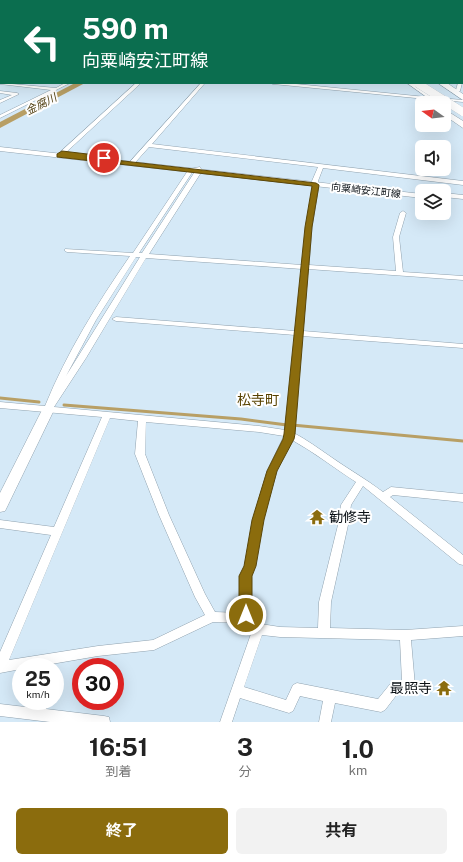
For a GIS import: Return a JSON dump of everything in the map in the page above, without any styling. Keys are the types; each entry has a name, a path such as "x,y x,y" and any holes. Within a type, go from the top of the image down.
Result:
{"highway":[{"path":"408,84 426,96"},
{"path":"412,84 427,96"},
{"path":"419,84 463,112"},
{"path":"423,84 463,112"},
{"path":"432,84 463,103"},
{"path":"437,84 463,103"},
{"path":"443,84 463,97"},
{"path":"451,111 463,119"},
{"path":"451,116 463,125"}],"main road":[{"name":"向粟崎安江町線","path":"0,148 415,195"},
{"name":"向粟崎安江町線","path":"315,183 415,192"},
{"path":"451,196 463,197"},
{"path":"451,200 463,201"},
{"path":"0,507 48,410"}],"street":[{"path":"269,0 277,0"},
{"path":"286,0 303,0"},
{"path":"10,84 57,89"},
{"path":"40,87 45,84"},
{"path":"0,117 66,84"},
{"path":"61,154 138,84"},
{"path":"132,162 202,84"},
{"path":"284,84 415,99"},
{"path":"328,88 330,84"},
{"path":"455,92 458,91 460,84"},
{"path":"0,92 17,94 0,102"},
{"path":"451,102 463,103"},
{"path":"147,145 463,183"},
{"path":"258,630 246,615 245,576 250,566 258,520 272,471 288,439 309,227 315,183 321,166"},
{"path":"48,410 71,357 134,255 196,170"},
{"path":"48,410 82,358 196,170"},
{"path":"400,273 396,237 403,213"},
{"path":"67,250 463,278"},
{"path":"116,319 463,346"},
{"path":"0,405 259,429 290,428 361,481 463,561"},
{"path":"12,666 0,667 107,415"},
{"path":"142,419 140,454 164,515 212,618"},
{"path":"324,634 325,602 343,525 346,505 361,481"},
{"path":"383,498 391,491 463,498"},
{"path":"0,524 57,532"},
{"path":"64,658 98,650 154,645 212,618 242,618 258,630 280,632 405,636 463,631"},
{"path":"226,722 258,630"},
{"path":"237,691 289,707 297,688 381,706 395,688 409,686 405,636"},
{"path":"325,722 330,696"},
{"path":"0,710 104,722"},
{"path":"39,715 40,710"}],"waterway":[{"name":"金腐川","path":"0,125 79,84"},
{"path":"0,398 39,402"},
{"path":"64,405 241,419 287,425"},
{"path":"292,425 463,441"}],"place":[{"name":"勧修寺","path":"317,517"},
{"name":"最照寺","path":"444,688"}],"district":[{"name":"松寺町","path":"258,400"}],"route":[{"path":"104,158 62,153 59,156 316,185 309,227 298,333 290,434 272,471 258,520 250,566 245,576 246,615"}]}
